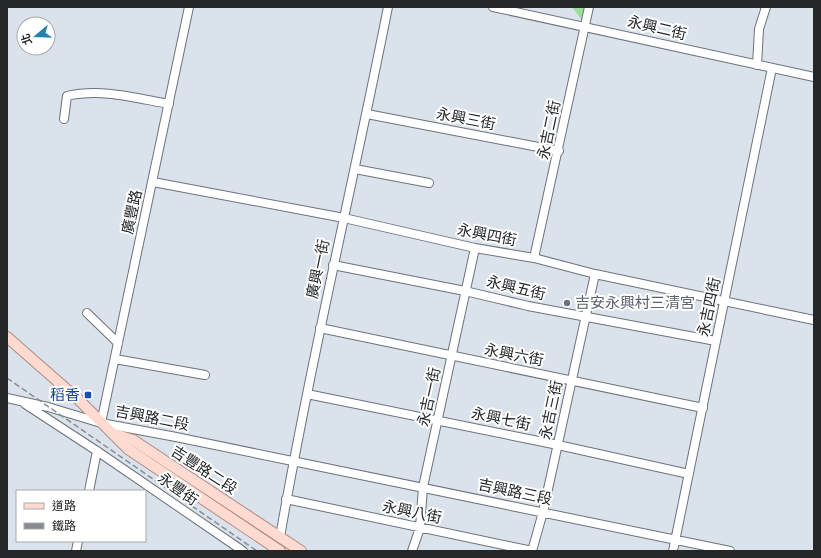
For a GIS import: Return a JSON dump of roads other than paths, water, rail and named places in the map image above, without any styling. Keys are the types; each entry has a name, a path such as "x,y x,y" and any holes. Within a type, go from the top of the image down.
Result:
{"main road":[{"name":"吉豐路二段","path":"7,337 75,396 128,448 276,548"},
{"name":"吉豐路二段","path":"111,433 133,440 301,551"}],"street":[{"name":"廣豐路","path":"101,423 189,7"},
{"name":"廣興一街","path":"280,537 286,499 320,328 367,114 388,7"},
{"name":"永興二街","path":"493,7 586,26 814,77"},
{"name":"永吉二街","path":"534,258 559,151 589,7"},
{"path":"757,65 759,29 766,7"},
{"name":"永吉四街","path":"673,551 772,68"},
{"path":"64,119 67,96 80,93 101,92 169,104"},
{"name":"永興三街","path":"367,114 559,151"},
{"path":"355,169 429,183"},
{"name":"永興四街","path":"153,182 344,218 475,248 534,258 595,274 814,320"},
{"name":"永吉一街","path":"412,551 420,528 423,487 475,248"},
{"name":"永興五街","path":"333,265 465,291 528,306 716,341"},
{"name":"永吉三街","path":"532,551 544,512 595,274"},
{"path":"87,313 118,342"},
{"name":"永興六街","path":"320,328 451,357 703,408"},
{"path":"114,359 205,375"},
{"name":"永興七街","path":"307,394 558,445 689,474"},
{"name":"吉興路二段","path":"7,398 48,407 101,423 294,461"},
{"name":"永豐街","path":"21,401 98,451 243,551"},
{"path":"89,490 98,451"},
{"name":"吉興路三段","path":"294,461 730,551"},
{"name":"永興八街","path":"286,499 532,551"}],"railway":[{"path":"7,378 257,551"}],"place":[{"name":"吉安永興村三清宮","path":"567,303"},
{"name":"稻香","path":"88,395"}]}
